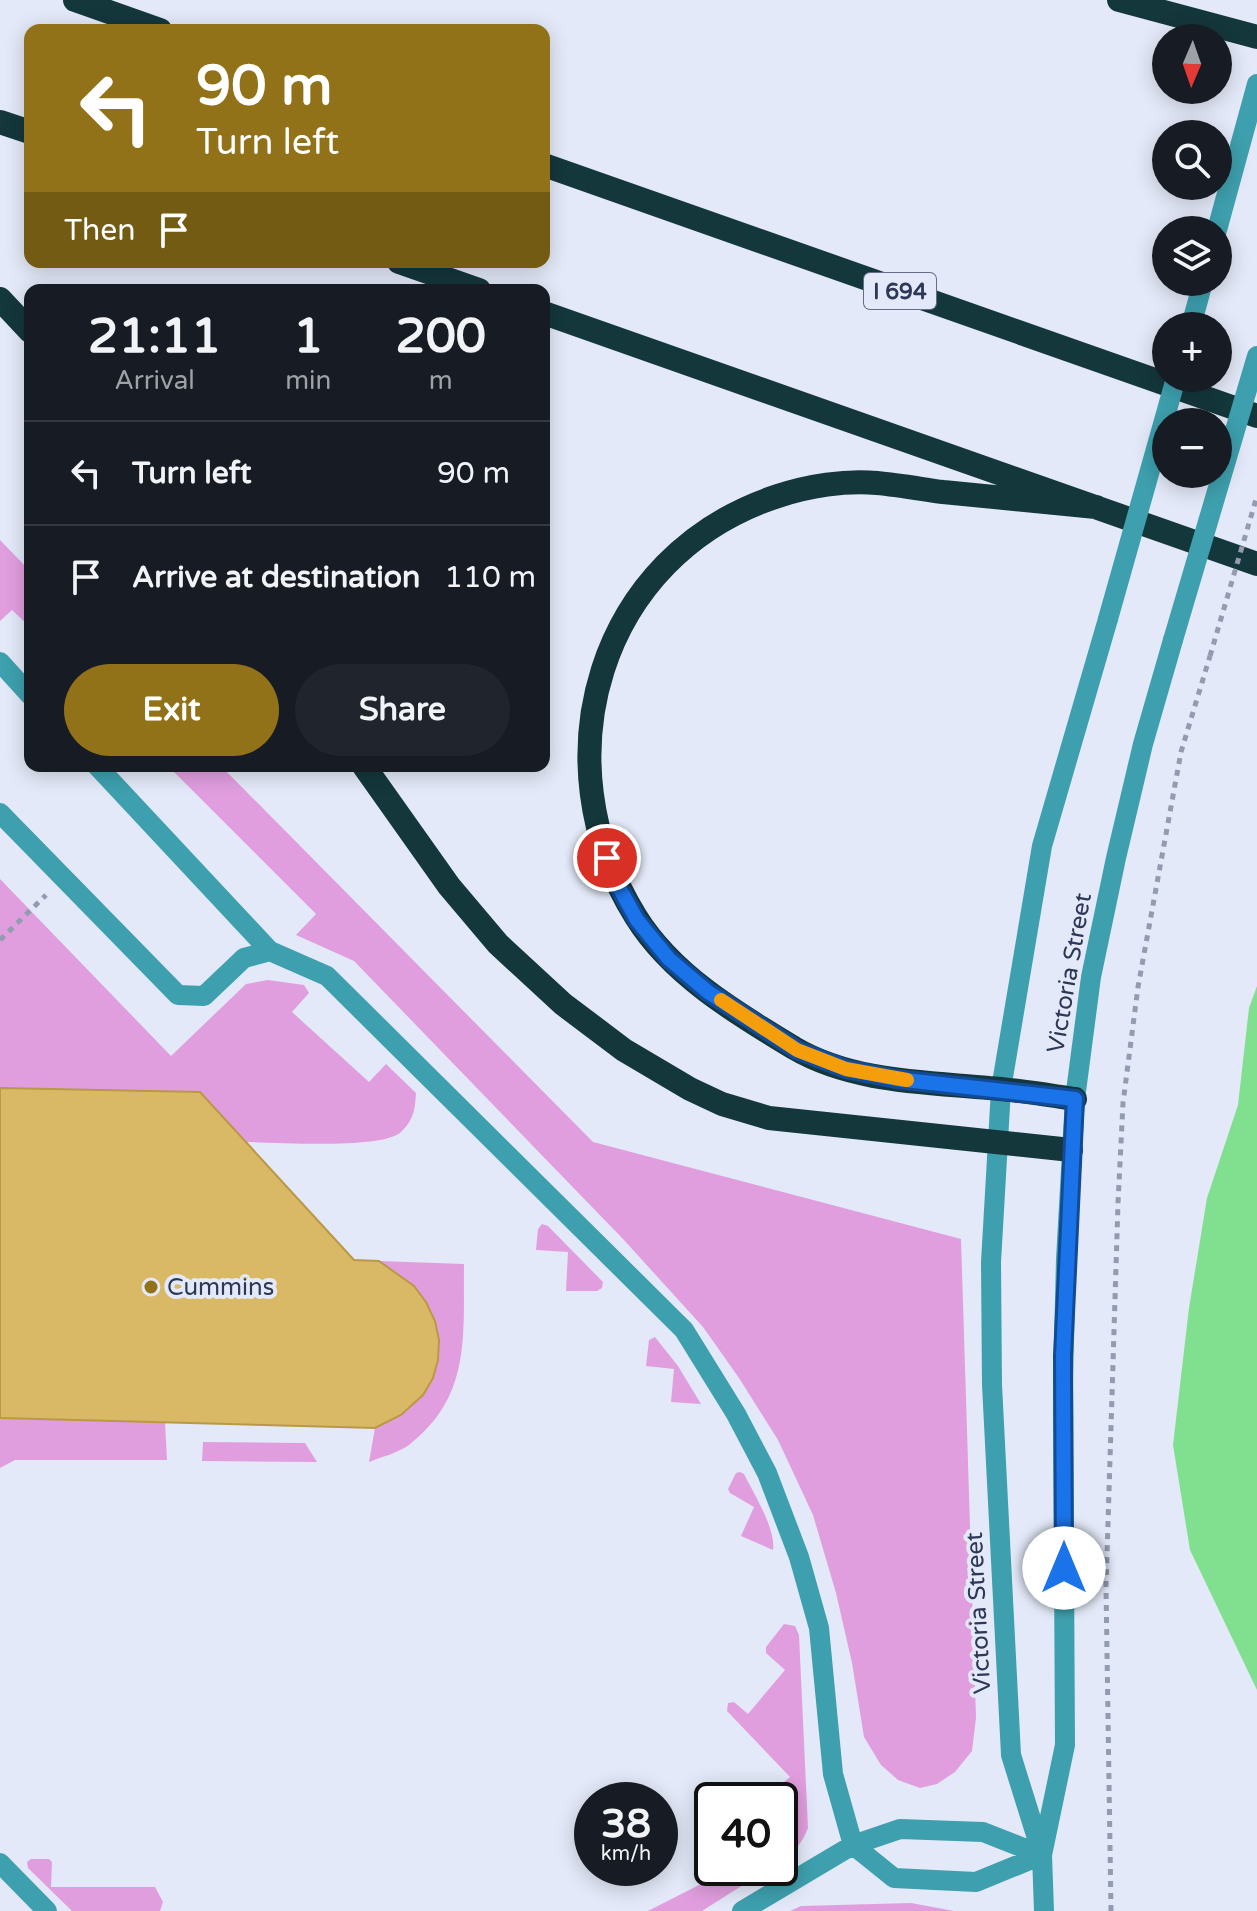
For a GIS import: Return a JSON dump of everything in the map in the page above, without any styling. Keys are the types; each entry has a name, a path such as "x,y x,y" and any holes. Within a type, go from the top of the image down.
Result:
{"highway":[{"path":"75,0 143,24"},
{"path":"1119,0 1257,37"},
{"path":"0,122 24,130"},
{"name":"I 694","path":"550,167 1257,416"},
{"path":"416,268 462,284"},
{"path":"0,299 24,325"},
{"path":"550,315 1257,564"},
{"path":"1075,1099 896,1079 846,1069 797,1050 708,992 669,959 637,920 615,880 599,837 589,787 588,761 594,700 608,654 630,611 655,577 694,540 739,512 779,495 826,484 874,482 1096,507"},
{"path":"368,772 449,886 498,944 563,1004 624,1050 664,1073 722,1104 769,1118 1071,1150"}],"street":[{"path":"1221,216 1257,84"},
{"name":"Victoria Street","path":"1044,1911 1042,1855 1065,1745 1063,1381 1071,1150 1091,977 1143,744 1257,356"},
{"name":"Victoria Street","path":"1042,1855 1011,1755 992,1385 991,1262 1001,1089 1042,846 1172,392"},
{"path":"0,662 24,688"},
{"path":"103,772 270,951 327,976 684,1330 736,1414 767,1473 799,1557 819,1628 833,1774 853,1845 894,1878 976,1882 1042,1855"},
{"path":"0,813 178,995 204,996 244,958 270,951"},
{"path":"742,1911 853,1845 900,1829 983,1832 1042,1855"},
{"path":"0,1863 47,1911"}],"path":[{"path":"1111,1911 1106,1587 1123,1103 1138,987 1181,752 1257,496"},
{"path":"0,940 63,877"}],"shaded area":[{"path":"0,540 24,565 24,621 12,610 0,621"},
{"path":"174,772 227,772 593,1142 961,1239 976,1718 972,1751 955,1772 937,1784 920,1788 898,1780 881,1765 864,1737 836,1593 813,1515 778,1440 703,1327 623,1239 354,961 296,935 316,914"},
{"path":"0,879 171,1056 246,984 268,980 304,985 309,993 292,1012 369,1082 386,1064 416,1093 409,1123 390,1138 373,1141 327,1144 245,1142 200,1092 0,1088"},
{"path":"1257,986 1257,1690 1190,1550 1173,1445 1189,1308 1207,1198 1238,1105 1249,1008"},
{"path":"542,1224 548,1226 603,1282 602,1288 597,1291 566,1291 568,1252 536,1250 538,1229"},
{"path":"379,1261 464,1264 463,1340 454,1385 429,1426 405,1448 369,1462 375,1428 400,1416 415,1403 432,1377 438,1347 433,1317 422,1296 405,1279"},
{"path":"655,1337 678,1366 701,1404 671,1402 674,1369 646,1366 649,1340"},
{"path":"0,1418 165,1422 167,1460 15,1460 0,1468"},
{"path":"203,1442 305,1443 317,1462 202,1461"},
{"path":"736,1473 744,1474 768,1522 773,1550 741,1536 754,1507 728,1489"},
{"path":"784,1624 795,1626 799,1635 808,1828 798,1846 798,1782 784,1782 790,1777 727,1711 728,1703 734,1702 748,1714 785,1670 766,1653 766,1647"},
{"path":"31,1859 49,1859 52,1862 51,1887 155,1887 163,1902 160,1911 72,1911 28,1868 27,1862"},
{"path":"697,1886 742,1886 702,1911 648,1911"},
{"path":"911,1903 954,1911 790,1911 801,1906"}],"building":[{"path":"0,1088 200,1092 354,1260 379,1261 414,1286 426,1302 439,1340 433,1378 423,1395 401,1415 375,1428 0,1418"}],"slow traffic":[{"path":"721,1000 797,1050 846,1069 907,1080"}],"place":[{"name":"Cummins","path":"151,1287"}],"route":[{"path":"607,858 637,920 669,959 708,992 797,1050 846,1069 896,1079 1075,1099 1063,1356 1064,1568"}]}
